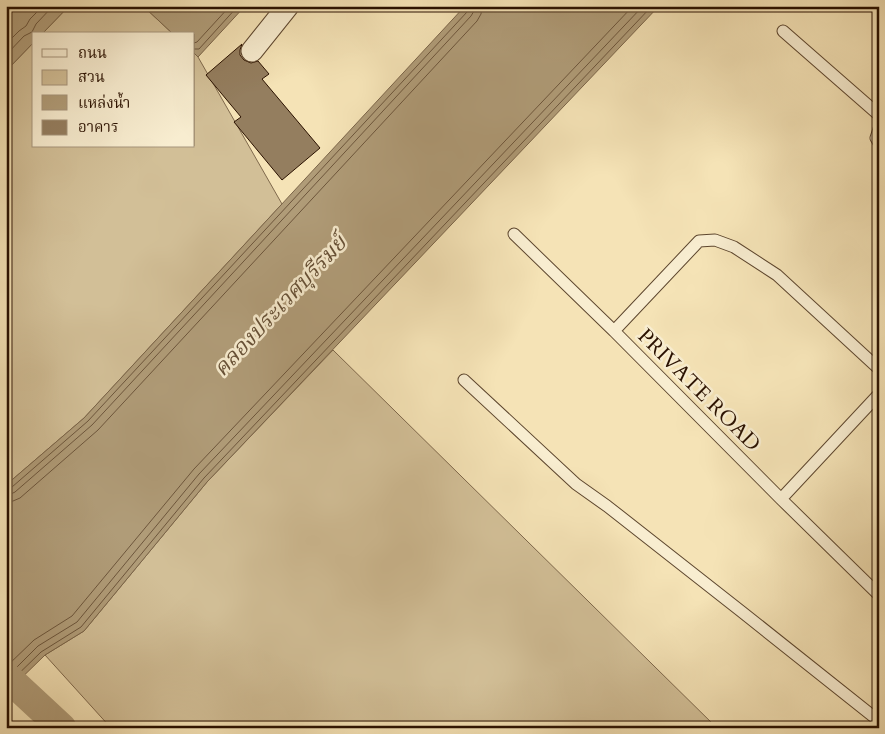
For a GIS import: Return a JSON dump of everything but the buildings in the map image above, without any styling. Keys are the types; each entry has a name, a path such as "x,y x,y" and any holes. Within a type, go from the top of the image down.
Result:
{"street":[{"path":"252,51 288,6"}],"lane":[{"path":"782,31 879,115"},
{"path":"879,129 876,138 879,143"},
{"path":"514,234 614,331"},
{"name":"PRIVATE ROAD","path":"879,369 777,275 734,247 715,240 699,241 614,331 781,500 879,594"},
{"path":"464,380 576,484 607,506 879,720"},
{"path":"781,500 879,394"}],"green space":[{"path":"69,6 143,6 171,32 44,32"},
{"path":"32,44 32,148 195,148 195,54 282,204 84,418 6,485 6,71"},
{"path":"333,350 717,728 111,728 45,655 84,631 207,482"}],"water":[{"path":"6,6 69,6 44,32 32,32 32,44 6,71"},
{"path":"143,6 245,6 198,57 195,54 195,32 171,32"},
{"name":"คลองประเวศบุรีรมย์","path":"465,6 659,6 207,482 84,631 45,655 6,693 6,485 84,418"}],"waterway":[{"path":"6,676 62,728"}]}
